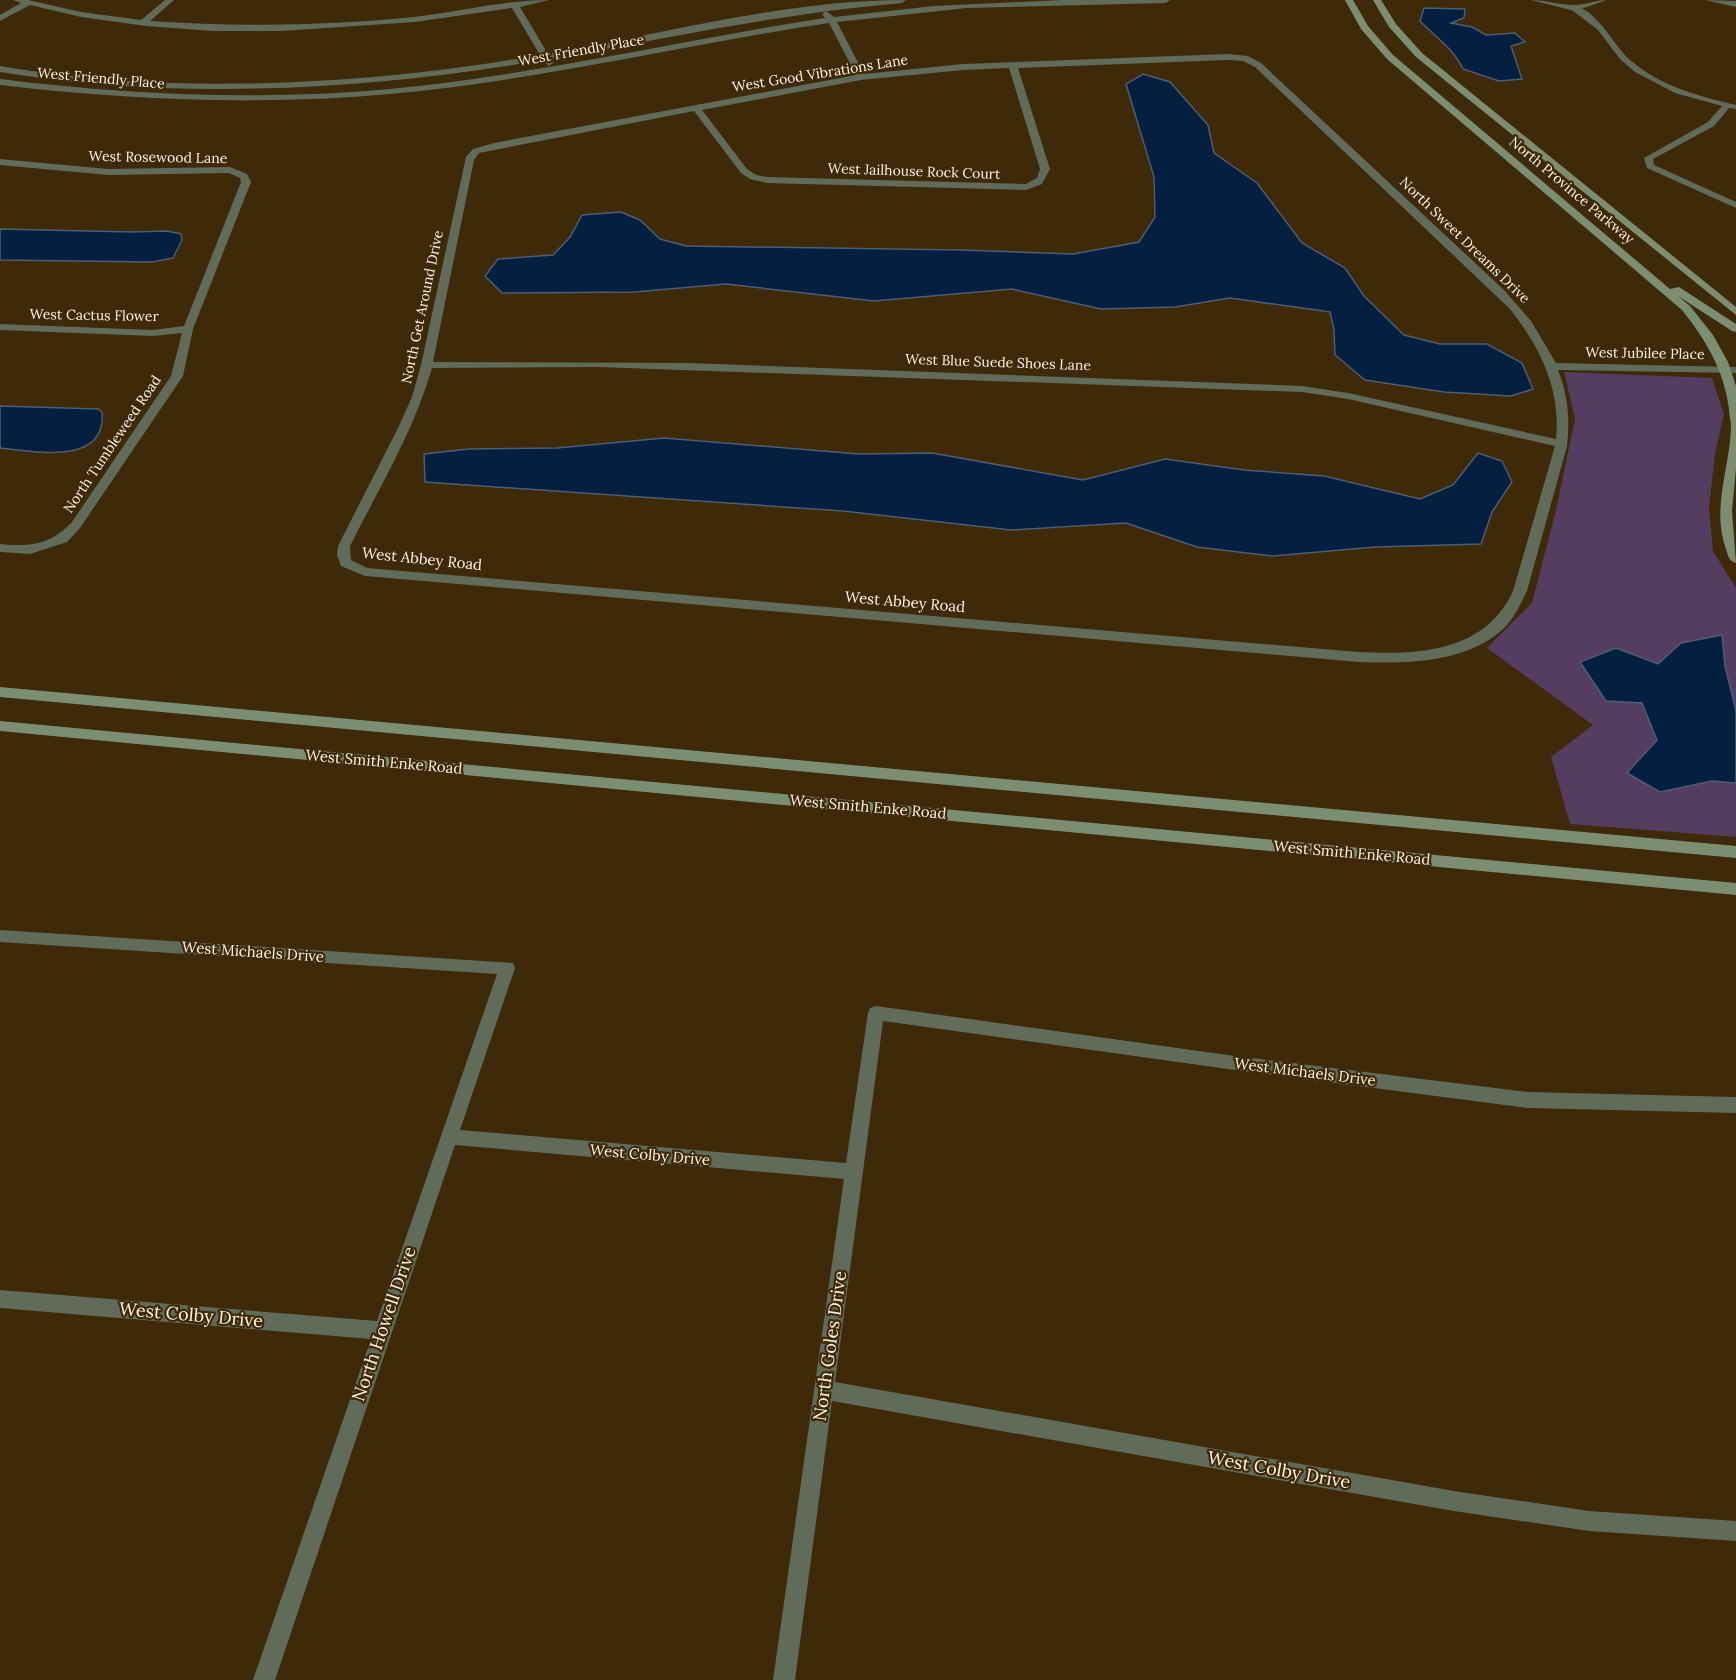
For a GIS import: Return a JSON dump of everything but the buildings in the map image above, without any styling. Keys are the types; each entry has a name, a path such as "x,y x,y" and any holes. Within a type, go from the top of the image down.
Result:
{"street":[{"path":"18,0 84,15 225,28 326,27 421,19 545,0"},
{"path":"144,22 170,0"},
{"name":"West Friendly Place","path":"0,69 61,78 105,81 246,85 354,82 448,72 546,57 821,8 903,0"},
{"name":"West Friendly Place","path":"0,82 135,97 302,98 446,85 832,20 936,9 1166,0"},
{"name":"North Province Parkway","path":"1349,0 1364,27 1390,57 1686,308 1733,371 1736,427 1732,477 1725,511 1728,533 1736,560"},
{"name":"North Province Parkway","path":"1377,0 1392,25 1419,55 1736,312"},
{"path":"1535,0 1575,9 1603,0"},
{"path":"1709,0 1736,4"},
{"path":"0,18 28,3"},
{"path":"515,5 551,69"},
{"path":"821,8 832,20 861,77"},
{"name":"West Good Vibrations Lane","path":"476,152 494,146 861,77 913,70 1013,64 1245,58"},
{"name":"North Sweet Dreams Drive","path":"1245,58 1258,65 1499,291 1520,312 1553,366 1559,388 1562,415 1561,444 1520,591 1510,613 1491,630 1463,646"},
{"name":"West Jailhouse Rock Court","path":"696,108 744,171 753,177 778,180 1026,187 1038,183 1044,177 1045,169 1013,64"},
{"name":"North Get Around Drive","path":"346,563 343,555 344,546 418,397 427,365 469,159 476,152"},
{"name":"West Rosewood Lane","path":"0,162 108,172 230,170 244,176"},
{"name":"North Tumbleweed Road","path":"0,548 25,551 63,539 76,525 177,376 188,329 195,318 246,182 244,176"},
{"path":"1647,273 1700,303 1736,329"},
{"name":"West Cactus Flower","path":"0,327 153,333 188,329"},
{"name":"West Blue Suede Shoes Lane","path":"427,365 689,366 1302,389 1348,396 1561,444"},
{"name":"West Jubilee Place","path":"1553,366 1733,371"},
{"name":"West Abbey Road","path":"346,563 365,572 1359,657 1397,659 1432,655 1463,646"},
{"path":"0,692 1736,852"},
{"name":"West Smith Enke Road","path":"0,726 1736,889"},
{"name":"West Michaels Drive","path":"0,936 507,968"},
{"name":"North Howell Drive","path":"264,1680 507,968"},
{"name":"West Michaels Drive","path":"876,1013 1235,1063 1528,1100 1736,1105"},
{"name":"North Goles Drive","path":"784,1680 876,1013"},
{"name":"West Colby Drive","path":"448,1137 853,1172"},
{"name":"West Colby Drive","path":"0,1299 382,1331"},
{"name":"West Colby Drive","path":"825,1390 1466,1502 1589,1521 1736,1531"}],"lane":[{"path":"1575,9 1606,33 1626,61 1647,76 1681,92 1731,106"},
{"path":"1731,106 1711,124 1648,159 1650,166 1736,205"}],"shaded area":[{"path":"1564,372 1712,378 1724,414 1715,454 1709,507 1713,551 1736,588 1736,837 1570,824 1551,757 1593,725 1487,648 1532,603 1556,510 1575,419"}],"water":[{"path":"1424,8 1465,9 1464,18 1451,23 1472,27 1486,35 1515,33 1525,42 1511,46 1522,79 1499,81 1463,69 1449,49 1420,21"},
{"path":"1143,74 1170,82 1208,125 1214,153 1257,183 1302,243 1345,268 1364,296 1404,335 1440,344 1487,344 1522,363 1533,389 1511,396 1444,392 1365,380 1335,355 1334,330 1330,312 1230,298 1175,307 1101,309 1012,289 874,301 726,284 634,292 502,293 485,276 498,259 553,255 570,237 582,215 621,212 640,220 660,239 686,246 1073,254 1139,242 1155,217 1154,177 1126,84"},
{"path":"0,229 167,231 181,234 182,240 173,258 152,262 0,260"},
{"path":"0,406 98,409 102,412 100,429 93,441 81,448 65,452 0,448"},
{"path":"664,438 859,454 932,453 1083,480 1165,459 1244,470 1324,476 1420,499 1453,485 1478,453 1502,461 1512,482 1492,512 1481,544 1375,547 1273,556 1197,547 1126,523 1011,530 843,511 425,482 424,454 469,449 557,448"},
{"path":"1722,635 1725,666 1736,711 1736,783 1712,781 1660,792 1627,773 1657,740 1642,703 1606,701 1580,662 1616,648 1658,664 1681,643"}]}
